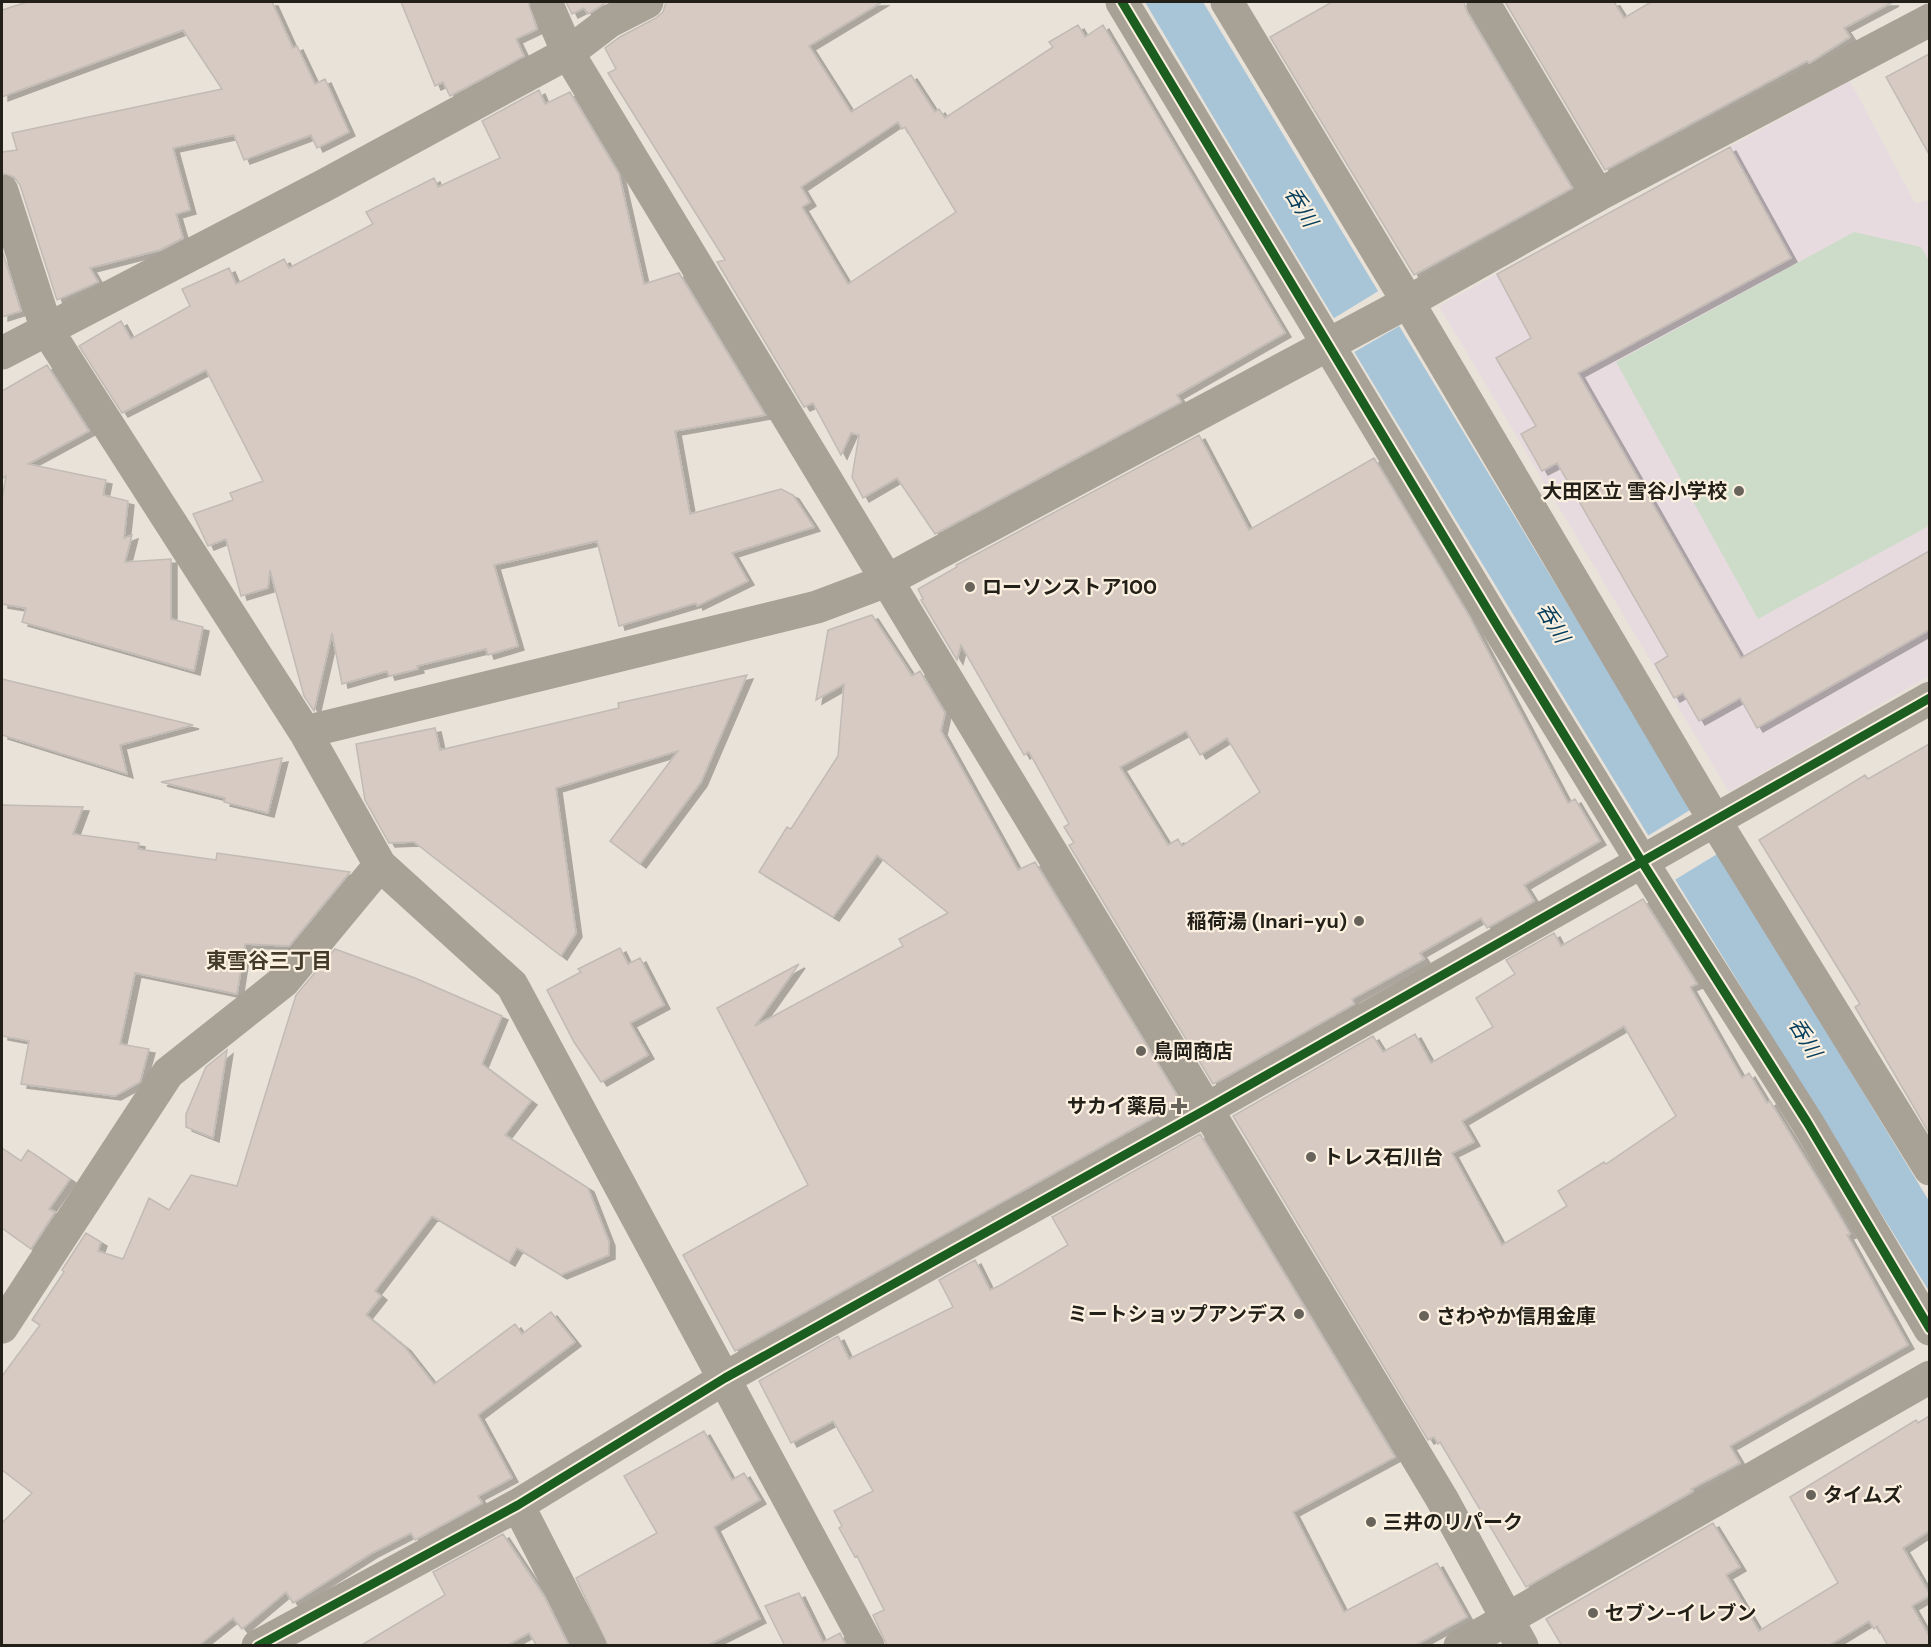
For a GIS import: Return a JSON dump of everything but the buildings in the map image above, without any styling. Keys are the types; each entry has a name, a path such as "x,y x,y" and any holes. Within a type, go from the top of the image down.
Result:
{"street":[{"path":"546,2 568,53 1442,1499 1522,1646"},
{"path":"2,352 326,185 568,53 610,21 647,2"},
{"path":"1122,2 1650,857 1929,1329"},
{"path":"1227,2 1710,823 1929,1169"},
{"path":"1483,2 1598,195"},
{"path":"305,732 817,607 886,581 1404,304 1598,195 1929,20"},
{"path":"2,191 47,330 305,732 380,865 512,985 868,1646"},
{"path":"258,1646 518,1505 725,1378 1207,1109 1929,698"},
{"path":"2,1327 168,1073 284,981 380,865"},
{"path":"1460,1646 1505,1618 1929,1377"},
{"path":"518,1505 590,1646"}],"shaded area":[{"name":"大田区立 雪谷小学校","path":"1850,81 1915,203 1929,200 1929,676 1729,792 1439,306"}],"green space":[{"path":"1854,232 1921,247 1929,261 1929,526 1758,619 1616,362"}],"water":[{"name":"呑川","path":"1145,2 1203,2 1929,1201 1929,1291 1534,648"}],"pier":[{"path":"1380,290 1401,325 1351,354 1331,320"},
{"path":"1695,807 1722,851 1673,881 1646,837"}],"cycle path":[{"path":"1122,2 1498,627 1642,862 1807,1122 1930,1329"},
{"path":"258,1646 518,1505 725,1378 1207,1109 1930,698"}],"place":[{"name":"大田区立 雪谷小学校","path":"1739,491"},
{"name":"ローソンストア100","path":"970,587"},
{"name":"稲荷湯 (Inari-yu)","path":"1359,921"},
{"name":"鳥岡商店","path":"1141,1051"},
{"name":"サカイ薬局","path":"1179,1106"},
{"name":"トレス石川台","path":"1311,1157"},
{"name":"ミートショップアンデス","path":"1299,1314"},
{"name":"さわやか信用金庫","path":"1424,1316"},
{"name":"タイムズ","path":"1811,1495"},
{"name":"三井のリパーク","path":"1371,1522"},
{"name":"セブン-イレブン","path":"1593,1613"}],"district":[{"name":"東雪谷三丁目","path":"269,961"}]}
